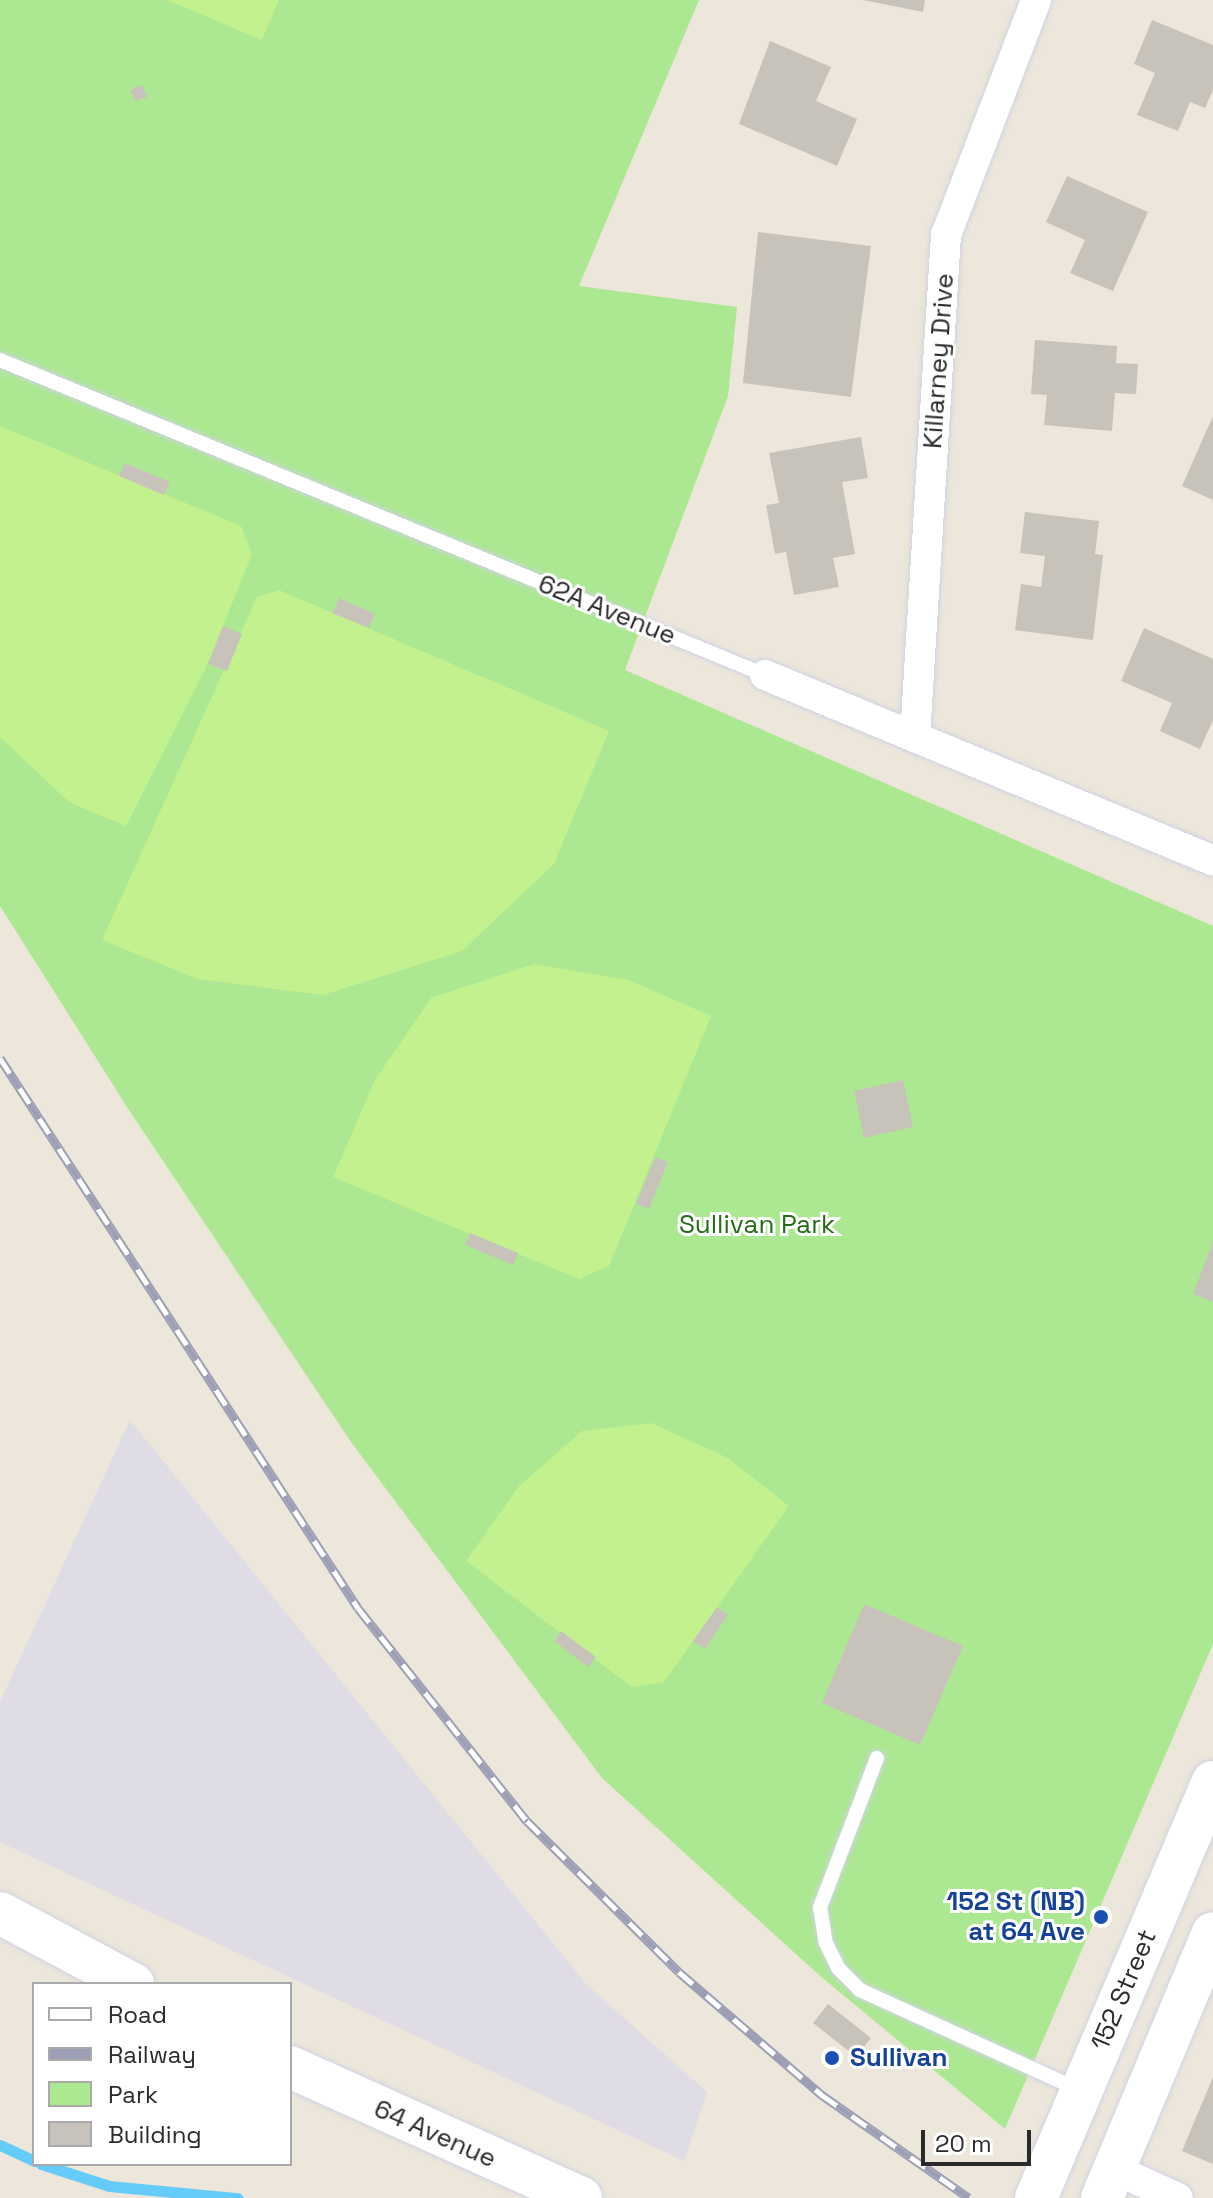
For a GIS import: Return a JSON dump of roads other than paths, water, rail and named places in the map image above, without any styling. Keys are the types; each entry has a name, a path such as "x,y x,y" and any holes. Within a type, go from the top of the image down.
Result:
{"main road":[{"name":"152 Street","path":"1036,2198 1213,1782"},
{"path":"0,1913 129,1982"},
{"path":"1108,2184 1213,1933"},
{"name":"64 Avenue","path":"292,2068 581,2198"}],"street":[{"name":"Killarney Drive","path":"915,737 946,235 1036,0"},
{"name":"62A Avenue","path":"765,675 1213,861"},
{"path":"1108,2184 1178,2198"}],"lane":[{"name":"62A Avenue","path":"0,360 765,675"},
{"path":"877,1758 820,1907 826,1943 838,1968 860,1990 1081,2091"}],"waterway":[{"path":"0,2145 32,2160"},
{"path":"47,2166 109,2186 237,2198"}],"railway":[{"path":"0,1058 358,1608 527,1821 679,1972 822,2095 969,2198"}],"place":[{"name":"152 St (NB) at 64 Ave","path":"1101,1917"},
{"name":"Sullivan","path":"832,2058"}],"park label":[{"name":"Sullivan Park","path":"757,1225"}]}
